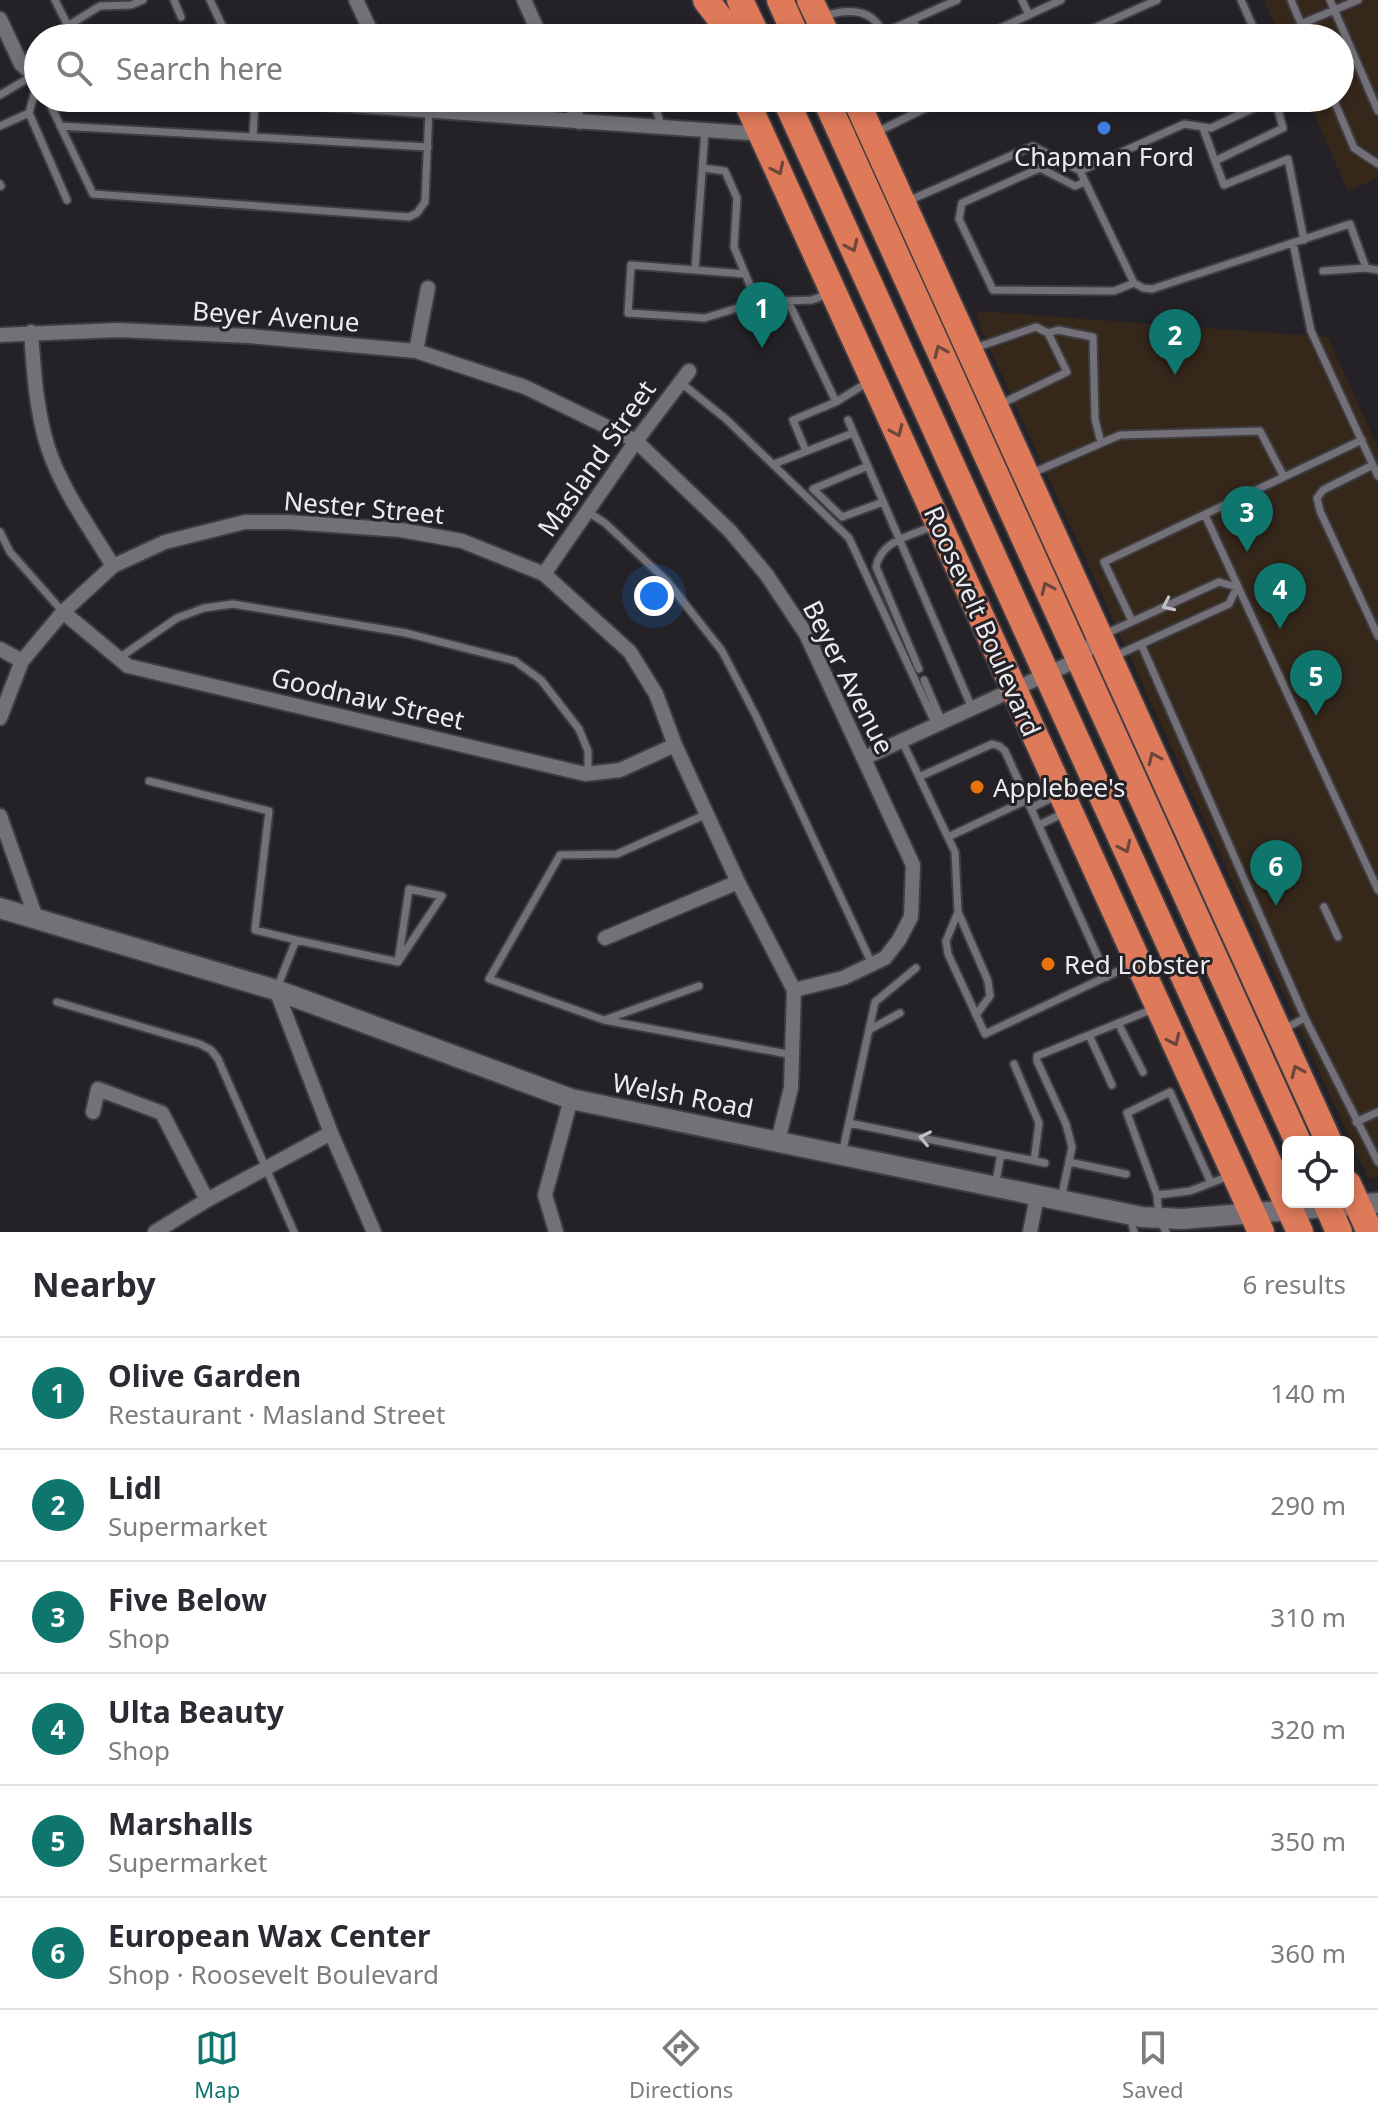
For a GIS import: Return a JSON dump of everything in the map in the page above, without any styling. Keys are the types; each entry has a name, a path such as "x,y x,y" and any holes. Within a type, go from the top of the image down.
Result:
{"highway":[{"path":"704,0 713,24"},
{"path":"704,0 724,24"},
{"path":"740,0 751,24"},
{"path":"780,0 806,24"},
{"name":"Roosevelt Boulevard","path":"752,112 1159,1006 1185,1095 1223,1179 1257,1222"},
{"name":"Roosevelt Boulevard","path":"790,112 1295,1221"},
{"path":"831,112 1295,1136"},
{"path":"859,112 1326,1136"},
{"path":"1080,748 1111,902"},
{"path":"1172,796 1198,919"},
{"path":"1361,1198 1370,1232"},
{"path":"1328,1208 1339,1232"}],"main road":[{"name":"Welsh Road","path":"0,908 276,990 571,1099 1061,1201 1157,1225 1295,1221 1321,1208"}],"street":[{"path":"356,0 367,24"},
{"path":"524,0 535,24"},
{"path":"0,19 24,67"},
{"path":"454,112 762,134"},
{"path":"574,112 579,122"},
{"path":"416,351 428,288"},
{"name":"Beyer Avenue","path":"0,335 118,330 235,335 416,351 525,387 636,441 730,531 766,574 806,634 913,865 911,917 885,958 843,978 794,990"},
{"path":"31,332 36,397 49,449 63,482 113,566"},
{"name":"Masland Street","path":"544,574 684,376"},
{"name":"Nester Street","path":"0,718 22,661 63,612 113,566 178,538 245,522 401,530 462,541 544,574 630,652 656,694 675,745 738,882 794,990 791,1088 778,1141"},
{"name":"Goodnaw Street","path":"63,612 128,666 588,774 620,770 675,745"},
{"path":"1080,659 1104,648"},
{"path":"864,758 1104,648"},
{"path":"0,649 22,661"},
{"path":"0,816 36,918"},
{"path":"605,938 738,882"},
{"path":"276,990 331,1133 374,1232"},
{"path":"93,1112 98,1089 162,1113 207,1200"},
{"path":"556,1232 545,1195 571,1099"},
{"path":"155,1232 331,1133"},
{"path":"1030,1232 1037,1196"}],"lane":[{"path":"55,0 67,24 99,3 131,5 143,0"},
{"path":"174,0 181,17"},
{"path":"210,0 221,24"},
{"path":"905,24 957,0"},
{"path":"1022,0 1029,15"},
{"path":"1009,24 1061,0"},
{"path":"1103,24 1157,0"},
{"path":"1241,0 1252,24"},
{"path":"1291,0 1301,24 1358,0"},
{"path":"1330,0 1340,24"},
{"path":"813,24 848,9 866,14 874,24"},
{"path":"912,20 914,24"},
{"path":"1354,56 1378,111"},
{"path":"21,64 24,61"},
{"path":"0,95 24,84"},
{"path":"54,112 93,194 409,217 417,213 425,202 429,112"},
{"path":"253,112 253,137"},
{"path":"657,112 662,127"},
{"path":"1080,171 1184,124 1211,128 1246,112"},
{"path":"1215,161 1283,128 1279,112"},
{"path":"1339,112 1354,148 1378,164"},
{"path":"0,126 29,113 67,200"},
{"path":"60,126 428,147"},
{"path":"1203,128 1224,185 1288,159 1304,240"},
{"path":"695,270 705,130"},
{"path":"903,204 1033,146 1080,171 1134,283"},
{"path":"703,168 725,171 737,198 734,247 757,302"},
{"path":"1085,182 1075,186 1040,168 962,203 959,219 993,290 1114,291 1134,283 1152,289 1350,224 1366,268"},
{"path":"1293,243 1311,331 1378,476"},
{"path":"745,274 631,265 628,313 705,318 757,302 789,303 812,300 834,292"},
{"path":"1323,271 1378,270"},
{"path":"789,303 836,402"},
{"path":"969,350 1036,327 1048,333 1067,372 995,407"},
{"path":"1048,333 1058,330 1093,337 1095,419 1101,443"},
{"path":"684,376 849,538 939,724"},
{"path":"806,451 793,420 836,402 873,379"},
{"path":"848,420 972,708"},
{"path":"1026,476 1120,435 1260,431 1284,477"},
{"path":"774,464 853,433"},
{"path":"1132,621 1104,562 1362,440"},
{"path":"1373,465 1323,490 1317,498 1320,511 1376,625 1378,636"},
{"path":"868,466 813,489 842,517 883,502"},
{"path":"587,511 605,523 667,581 722,651 756,716 872,964"},
{"path":"1205,515 1378,890"},
{"path":"919,669 876,567 878,557 889,543 939,523"},
{"path":"0,532 10,552 63,612"},
{"path":"1104,648 1132,621 1219,582 1237,587"},
{"path":"1104,648 1141,644 1229,604 1237,587"},
{"path":"119,658 177,618 204,608 233,604 406,633 515,661 541,680 579,729 588,751 588,774"},
{"path":"1141,644 1305,1018 1378,1162"},
{"path":"924,680 939,724"},
{"path":"902,741 955,852 958,912 988,981 990,996 976,1015"},
{"path":"919,777 992,744 1005,751 1107,977"},
{"path":"149,781 269,811 255,930 398,962"},
{"path":"948,837 1029,804 1065,802"},
{"path":"1039,825 1065,802"},
{"path":"707,814 617,854 560,855 489,979 604,1020 793,1055"},
{"path":"409,889 442,896 433,909 398,962 409,889"},
{"path":"1324,907 1338,937"},
{"path":"958,912 946,941 948,954 985,1034 1138,961"},
{"path":"276,990 296,940"},
{"path":"842,1156 875,1002 916,968"},
{"path":"604,1020 699,986"},
{"path":"57,1002 200,1044 211,1050 218,1059 294,1232"},
{"path":"1061,1201 1072,1147 1066,1124 1037,1056 1159,1006"},
{"path":"869,1030 900,1013"},
{"path":"1279,1032 1305,1018"},
{"path":"1118,1023 1143,1072"},
{"path":"1089,1035 1112,1085"},
{"path":"1014,1064 1039,1123 1034,1161"},
{"path":"1157,1225 1157,1195 1127,1113 1170,1092 1185,1095"},
{"path":"1356,1122 1378,1112"},
{"path":"849,1123 1045,1163"},
{"path":"994,1188 1001,1154"},
{"path":"1069,1162 1126,1174"},
{"path":"1157,1195 1190,1191 1223,1179"}],"shaded area":[{"path":"1264,0 1378,0 1378,178 1348,191 1313,112 1354,112 1354,24 1275,24"},
{"path":"976,311 1328,337 1378,448 1378,1177 1368,1178 1354,1147 1354,1136 1349,1136 981,329"}],"place":[{"name":"Chapman Ford","path":"1104,128"},
{"name":"Olive Garden","path":"762,348"},
{"name":"Lidl","path":"1175,375"},
{"name":"Five Below","path":"1247,552"},
{"name":"Ulta Beauty","path":"1280,629"},
{"name":"Marshalls","path":"1316,716"},
{"name":"Applebee's","path":"977,787"},
{"name":"European Wax Center","path":"1276,906"},
{"name":"Red Lobster","path":"1048,964"}]}
